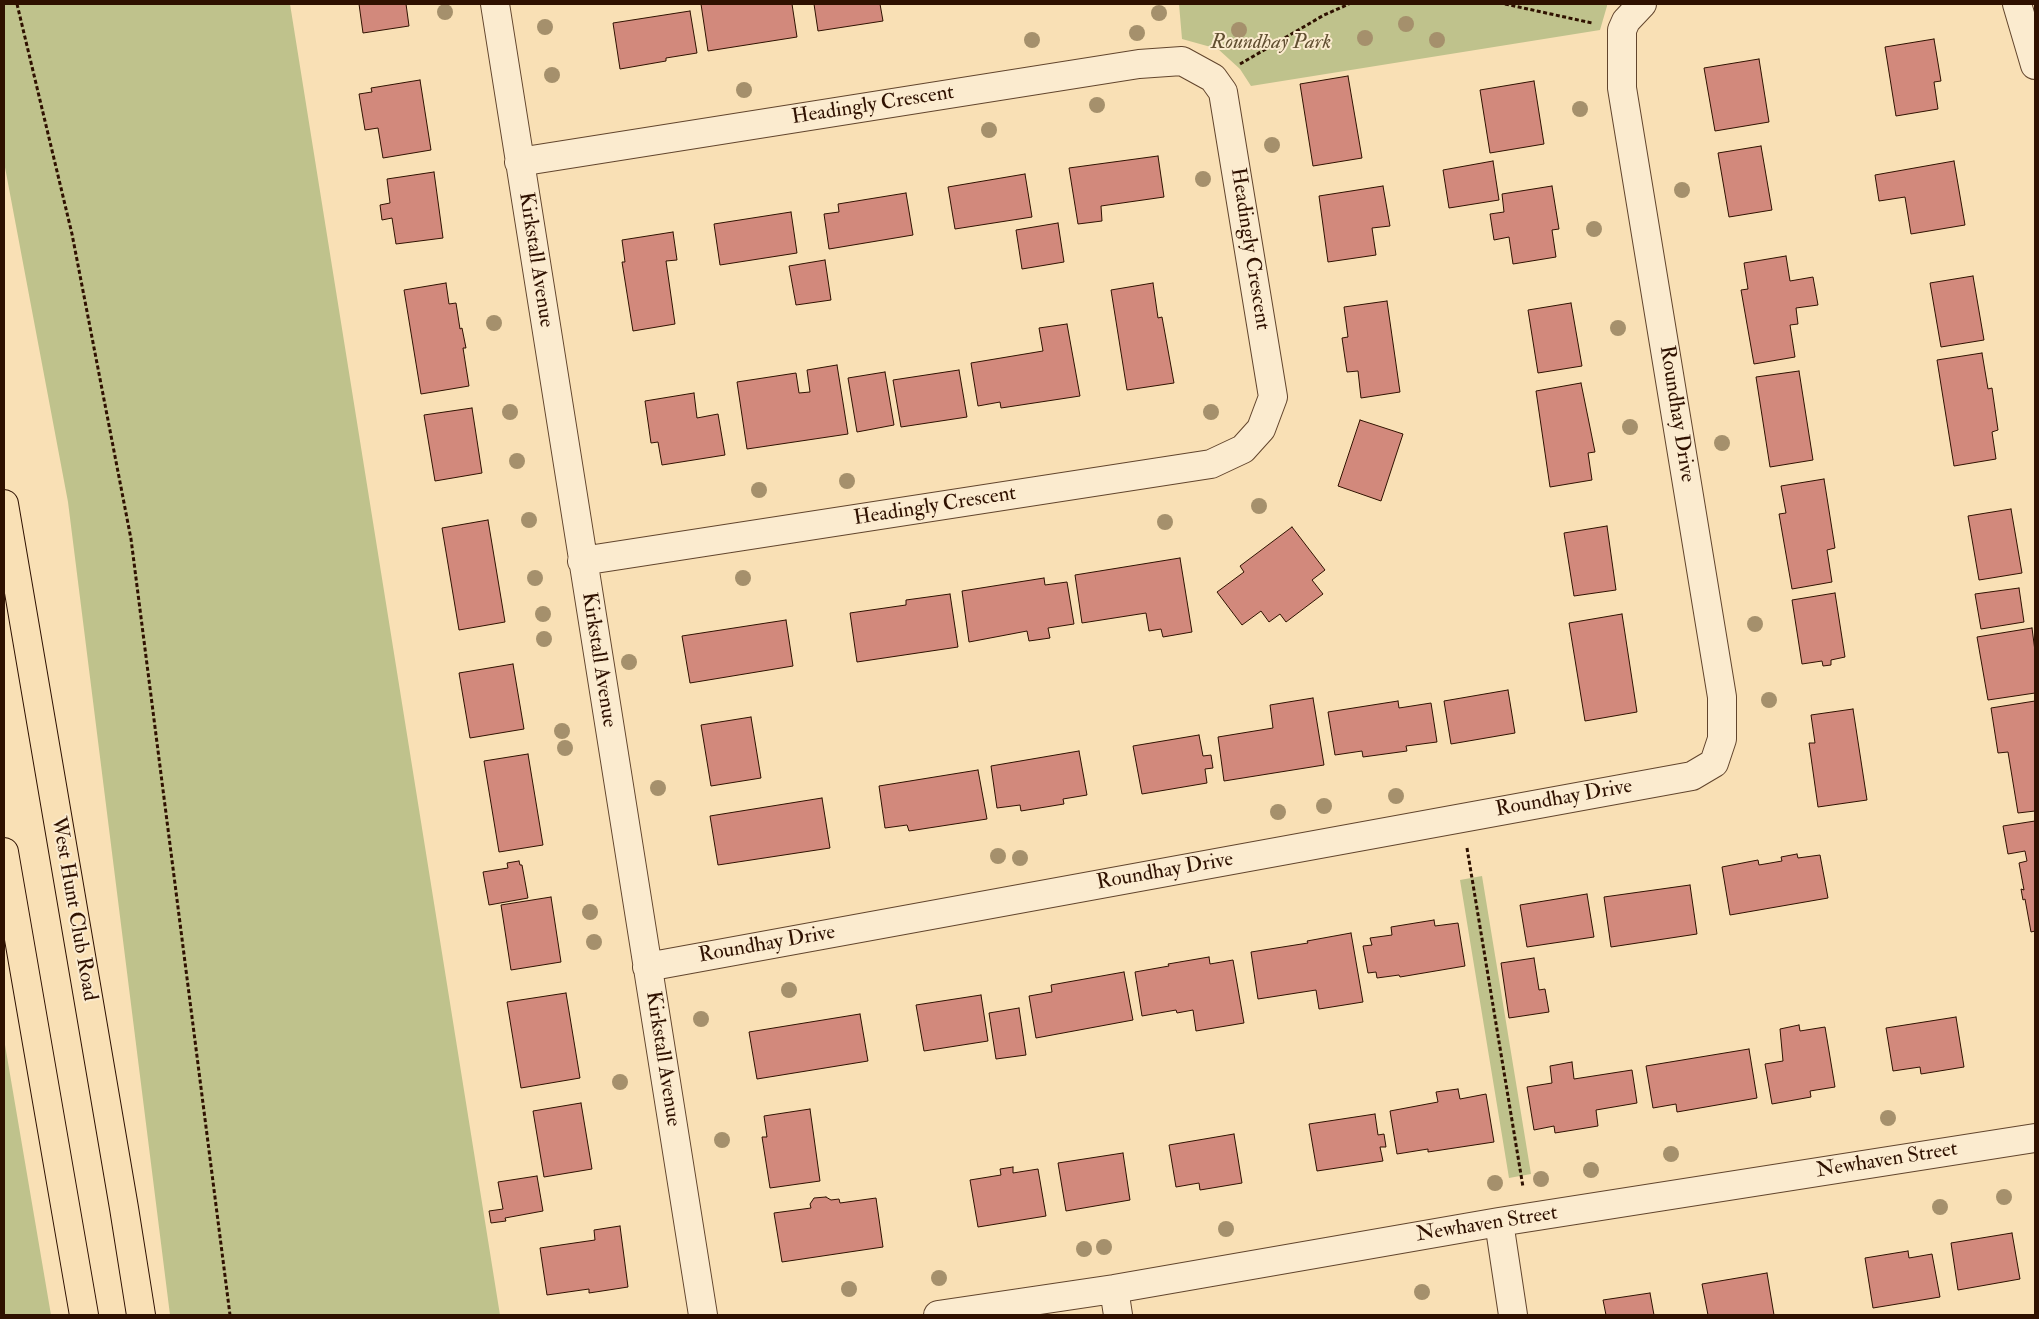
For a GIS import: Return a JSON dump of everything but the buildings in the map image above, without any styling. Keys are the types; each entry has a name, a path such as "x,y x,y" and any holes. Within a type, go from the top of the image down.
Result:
{"main road":[{"name":"West Hunt Club Road","path":"4,504 141,1315"},
{"path":"4,852 84,1315"}],"street":[{"name":"Kirkstall Avenue","path":"495,4 703,1315"},
{"path":"1622,30 1626,21 1642,4"},
{"path":"2017,4 2035,65"},
{"name":"Roundhay Drive","path":"647,967 1692,776 1714,763 1722,739 1722,697 1622,88 1622,30"},
{"name":"Headingly Crescent","path":"519,162 1139,64 1182,61 1213,78 1223,92 1273,397 1261,429 1243,449 1212,464 582,561"},
{"name":"Newhaven Street","path":"938,1315 1116,1302 1499,1222 2035,1138"},
{"path":"1499,1222 1513,1315"}],"path":[{"path":"17,4 72,234 131,539 230,1315"},
{"path":"1223,92 1240,64 1324,15 1349,4"},
{"path":"1505,4 1622,30"},
{"path":"1462,818 1528,1218"}],"green space":[{"path":"4,4 290,4 500,1315 170,1315 68,502 4,162"},
{"name":"Roundhay Park","path":"1179,4 1607,4 1607,6 1600,30 1251,86 1240,69 1218,49 1182,39"},
{"path":"1482,876 1531,1174 1509,1178 1460,880"},
{"path":"4,1039 51,1315 4,1315"}]}
